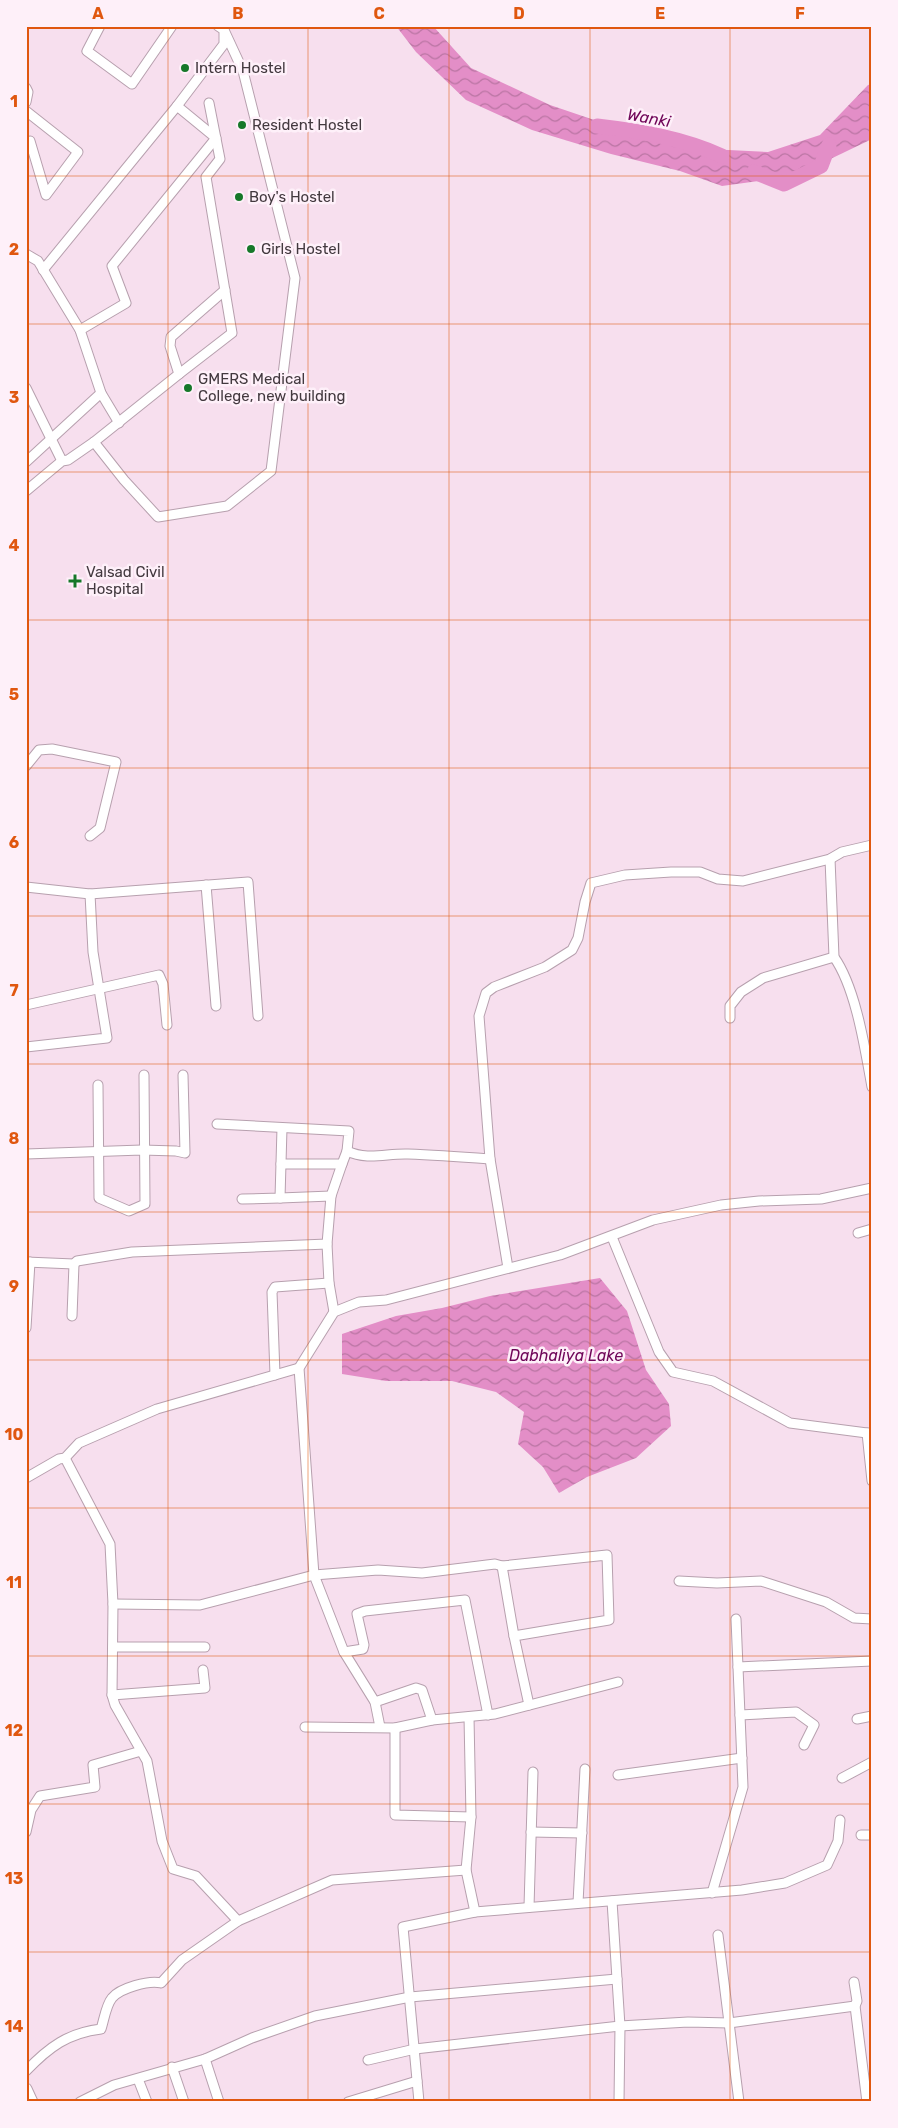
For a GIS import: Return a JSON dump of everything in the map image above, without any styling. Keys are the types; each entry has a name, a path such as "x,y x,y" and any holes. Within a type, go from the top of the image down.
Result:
{"street":[{"path":"100,26 86,52 132,84 172,26"},
{"path":"43,270 177,106 224,44 221,28"},
{"path":"94,442 124,480 158,517 227,506 272,471 296,278 243,71 221,28"},
{"path":"26,88 28,92 26,102"},
{"path":"26,491 62,461 68,460 94,442 232,333 206,177 220,159 209,103"},
{"path":"177,106 216,138"},
{"path":"26,111 78,152 46,195 30,141 26,142"},
{"path":"80,330 126,303 112,266 216,138"},
{"path":"26,254 38,261 80,330 101,393 119,422"},
{"path":"179,374 170,346 171,337 225,290"},
{"path":"26,388 62,461"},
{"path":"26,462 101,393"},
{"path":"26,766 39,750 52,749 116,762 100,828 90,836"},
{"path":"508,1268 490,1159 479,1016 486,993 494,986 545,967 572,950 578,938 584,902 592,883 625,875 671,872 700,872 718,880 743,881 830,859 842,852 872,845"},
{"path":"830,859 834,957 839,963 854,1001 872,1086"},
{"path":"26,886 90,894 248,882 258,1016"},
{"path":"206,885 216,1006"},
{"path":"26,1048 107,1038 94,952 90,894"},
{"path":"730,1018 730,1006 741,992 763,978 834,957"},
{"path":"26,1005 159,975 164,984 167,1025"},
{"path":"98,1085 99,1198 129,1211 146,1204 144,1075"},
{"path":"26,1154 146,1150 185,1153 183,1075"},
{"path":"217,1124 349,1130 347,1151 330,1196 327,1244 329,1283 334,1312"},
{"path":"280,1198 282,1128"},
{"path":"347,1151 355,1155 374,1157 405,1154 490,1159"},
{"path":"281,1164 342,1164"},
{"path":"380,1727 375,1702 354,1665 344,1652 314,1575 299,1368 334,1312 359,1302 386,1300 560,1256 653,1220 721,1205 760,1201 821,1199 872,1188"},
{"path":"242,1200 330,1196"},
{"path":"858,1233 872,1229"},
{"path":"612,1237 659,1352 673,1372 713,1381 790,1423 869,1433 872,1481"},
{"path":"26,1328 28,1262 74,1264 76,1261 132,1252 327,1244"},
{"path":"72,1316 74,1264"},
{"path":"275,1375 272,1292 274,1287 329,1283"},
{"path":"26,1478 65,1458 79,1443 157,1409 299,1368"},
{"path":"65,1458 110,1544 113,1604 112,1695 115,1705 146,1761 162,1841 169,1863 173,1869 196,1876 238,1921"},
{"path":"113,1604 200,1605 314,1575 378,1570 422,1573 495,1564 502,1566 607,1556 609,1620 514,1636"},
{"path":"502,1566 514,1636 529,1705"},
{"path":"679,1581 717,1583 761,1581 826,1602 854,1618 872,1619"},
{"path":"344,1652 363,1649 364,1645 357,1614 365,1611 465,1600 488,1715"},
{"path":"712,1892 743,1787 736,1619"},
{"path":"113,1647 205,1647"},
{"path":"738,1667 872,1662"},
{"path":"112,1695 205,1688 203,1670"},
{"path":"305,1727 395,1728 432,1720 488,1715 618,1682"},
{"path":"375,1702 416,1688 422,1690 432,1720"},
{"path":"740,1715 796,1712 814,1725 804,1745"},
{"path":"857,1718 872,1716"},
{"path":"469,1717 471,1817 466,1870 475,1912"},
{"path":"395,1728 395,1815 471,1817"},
{"path":"26,1832 31,1810 40,1796 95,1787 93,1765 141,1751"},
{"path":"618,1775 742,1758"},
{"path":"842,1778 872,1762"},
{"path":"578,1904 585,1769"},
{"path":"529,1907 532,1772"},
{"path":"419,2102 403,1928 475,1912 712,1892 785,1883 827,1865 838,1841 840,1820"},
{"path":"531,1832 582,1833"},
{"path":"861,1834 872,1835"},
{"path":"26,2071 39,2057 66,2038 84,2031 101,2029 112,1998 125,1990 152,1981 161,1983 182,1960 238,1921 332,1880 466,1870"},
{"path":"612,1901 620,2026 620,2102"},
{"path":"718,1935 738,2102"},
{"path":"80,2102 114,2085 205,2059 252,2038 315,2016 410,1997 617,1979"},
{"path":"854,1982 857,2001 855,2006 867,2102"},
{"path":"368,2060 415,2049 620,2026 688,2022 729,2023 855,2006"},
{"path":"205,2059 219,2102"},
{"path":"172,2067 184,2102"},
{"path":"138,2079 147,2102"},
{"path":"348,2102 417,2081"},
{"path":"26,2089 32,2102"}],"water":[{"path":"396,26 433,26 471,68 550,105 656,141 708,149 768,152 820,135 868,85 872,84 872,139 795,176 722,186 680,171 611,154 532,130 466,100 416,52"},
{"name":"Dabhaliya Lake","path":"600,1278 627,1311 646,1370 669,1404 671,1426 636,1458 587,1477 559,1493 543,1467 518,1444 524,1412 496,1392 452,1381 386,1381 342,1374 342,1334 396,1316 442,1308 490,1296"}],"waterway":[{"name":"Wanki","path":"597,126 661,136 692,144 722,156"},
{"name":"Wanki","path":"754,172 784,184 821,166 829,145"}],"place":[{"name":"Intern Hostel","path":"185,68"},
{"name":"Resident Hostel","path":"242,125"},
{"name":"Boy's Hostel","path":"239,197"},
{"name":"Girls Hostel","path":"251,249"},
{"name":"GMERS Medical College, new building","path":"188,388"},
{"name":"Valsad Civil Hospital","path":"75,581"}]}
